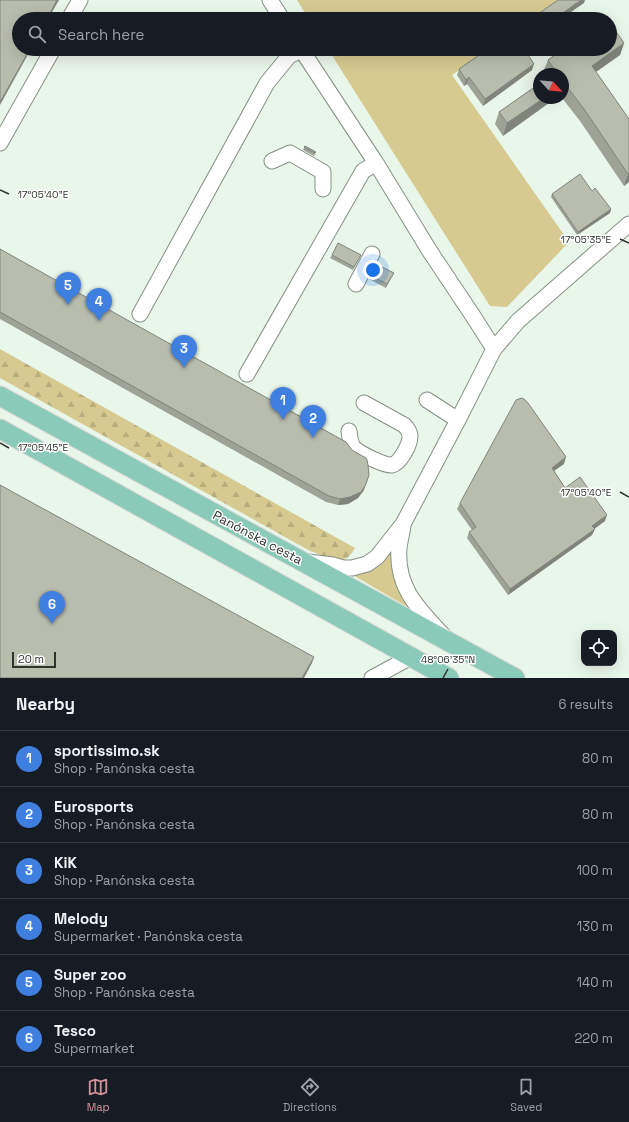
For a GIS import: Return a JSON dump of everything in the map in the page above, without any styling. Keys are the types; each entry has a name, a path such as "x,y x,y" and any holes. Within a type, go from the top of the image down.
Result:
{"main road":[{"name":"Panónska cesta","path":"0,396 515,678"},
{"path":"0,429 449,678"}],"street":[{"path":"73,12 80,0"},
{"path":"270,0 278,12"},
{"path":"0,143 48,56"},
{"path":"140,314 267,83 289,56"},
{"path":"306,56 376,163 429,250 494,349"},
{"path":"272,161 290,153 323,172 322,189"},
{"path":"247,374 363,172 376,163"},
{"path":"303,561 333,565 343,568 352,568 367,564 377,557 403,524 494,349 518,321 629,224"},
{"path":"356,284 372,254"},
{"path":"427,400 458,420"},
{"path":"349,431 351,444 354,449 384,464 394,464 397,462 408,445 410,436 404,425 364,403"},
{"path":"403,524 399,553 400,568 404,585 418,608 448,640"},
{"path":"372,678 411,657"}],"green space":[{"path":"297,0 560,0 542,12 305,12"},
{"path":"332,56 479,56 452,75 569,242 507,307 490,306"},
{"path":"0,349 355,548 347,558 343,559 329,558 310,551 0,378"},
{"path":"392,549 393,566 398,588 411,609 346,571"}],"building":[{"path":"0,0 57,0 51,12 12,12 12,56 26,56 0,102"},
{"path":"558,0 581,0 564,12 541,12"},
{"path":"617,33 624,43 617,48"},
{"path":"478,56 529,56 534,64 485,99 469,77 466,80 459,69"},
{"path":"553,56 606,56 592,66 629,119 628,174 569,90 569,68 553,68 548,60"},
{"path":"533,88 533,104 535,104 507,123 499,112"},
{"path":"305,146 316,152 315,153 304,147"},
{"path":"580,174 592,191 595,188 611,209 578,232 552,194"},
{"path":"338,243 361,255 354,267 332,255"},
{"path":"0,249 346,442 352,450 367,460 369,475 361,492 350,497 340,499 329,496 0,312"},
{"path":"376,264 394,273 387,284 370,275"},
{"path":"522,398 528,403 566,457 552,468 565,488 580,477 607,515 592,526 595,529 510,589 469,532 476,527 460,503 516,400"},
{"path":"0,485 314,657 302,678 0,678"}],"place":[{"name":"Super zoo","path":"68,305"},
{"name":"Melody","path":"99,321"},
{"name":"KiK","path":"184,368"},
{"name":"sportissimo.sk","path":"283,420"},
{"name":"Eurosports","path":"313,438"},
{"name":"Tesco","path":"52,624"}]}
